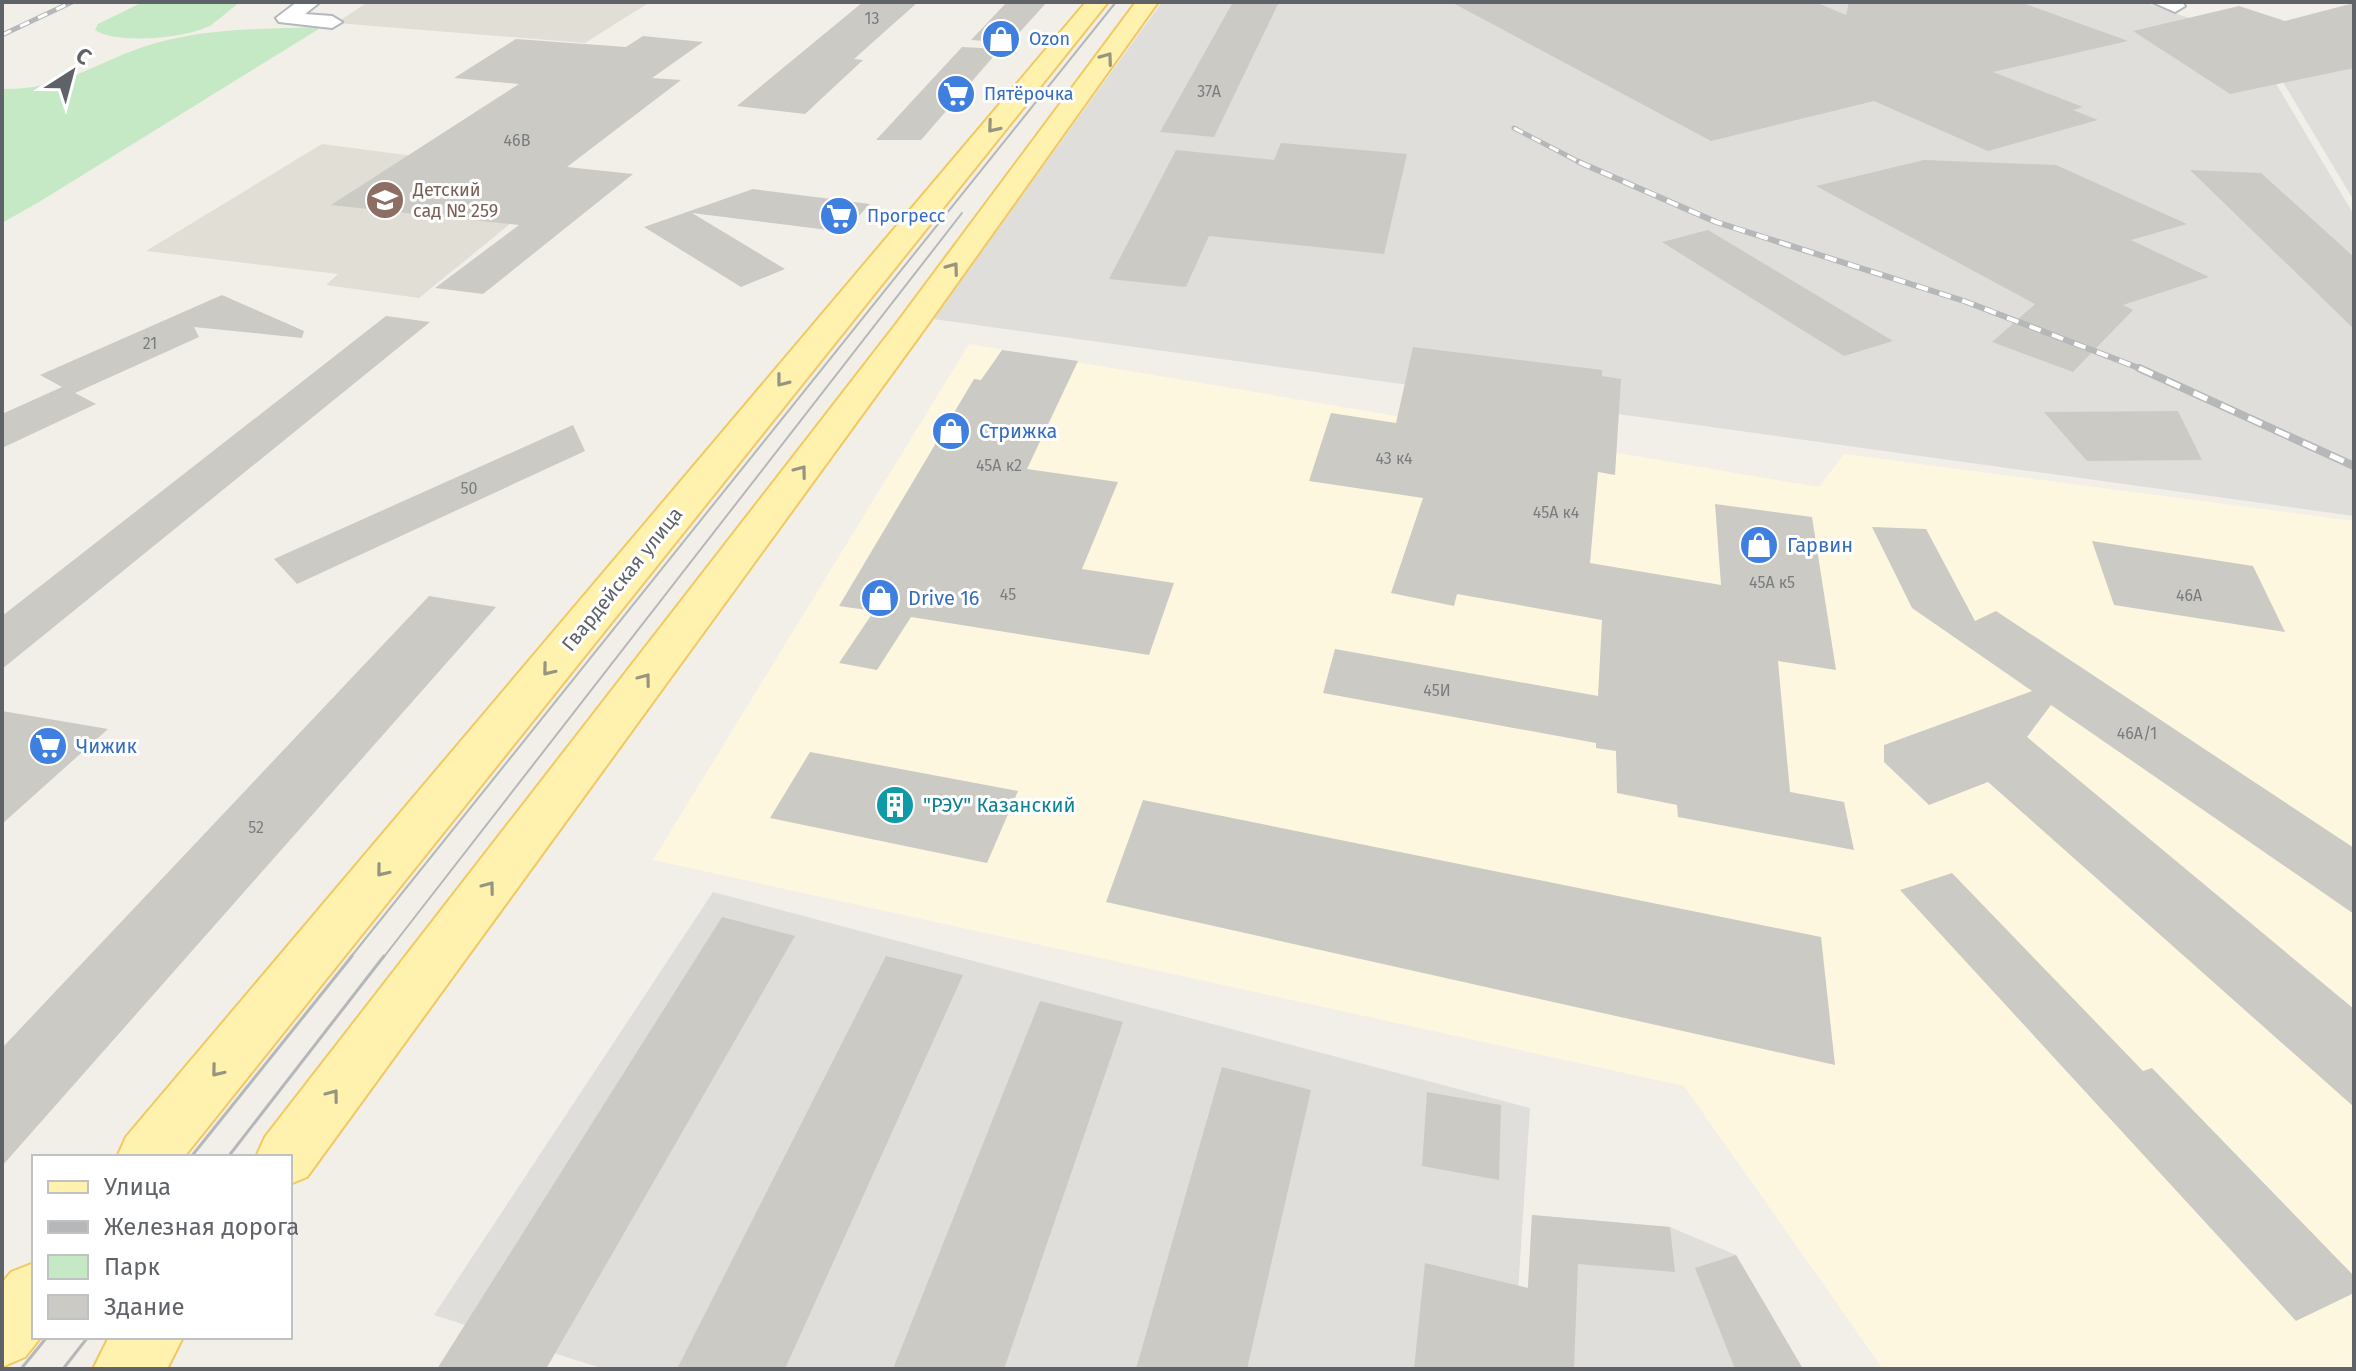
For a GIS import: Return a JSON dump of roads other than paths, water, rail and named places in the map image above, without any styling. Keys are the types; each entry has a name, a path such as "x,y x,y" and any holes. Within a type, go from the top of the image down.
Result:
{"main road":[{"name":"Гвардейская улица","path":"149,1155 1097,2"},
{"path":"288,1155 907,331 1147,2"},
{"path":"832,321 907,331"},
{"path":"2,1334 32,1297"},
{"path":"126,1369 148,1339"}],"street":[{"path":"310,2 288,15 288,20 332,22"}],"tram line":[{"path":"350,958 1116,2"},
{"path":"383,958 962,213"},
{"path":"193,1155 352,956"},
{"path":"230,1155 384,956"},
{"path":"21,1369 45,1339"},
{"path":"63,1369 86,1339"}],"railway":[{"path":"2,35 72,2"},
{"path":"1514,128 1580,162"},
{"path":"1580,162 1716,222 1964,301 2140,369"},
{"path":"2140,369 2144,370"},
{"path":"2140,369 2354,466"}],"place":[{"name":"Ozon","path":"1001,39"},
{"name":"Пятёрочка","path":"956,94"},
{"name":"Детский сад № 259","path":"385,200"},
{"name":"Прогресс","path":"839,216"},
{"name":"Стрижка","path":"951,431"},
{"name":"Гарвин","path":"1759,545"},
{"name":"Drive 16","path":"880,598"},
{"name":"Чижик","path":"48,746"},
{"name":"\"РЭУ\" Казанский","path":"895,805"}]}
